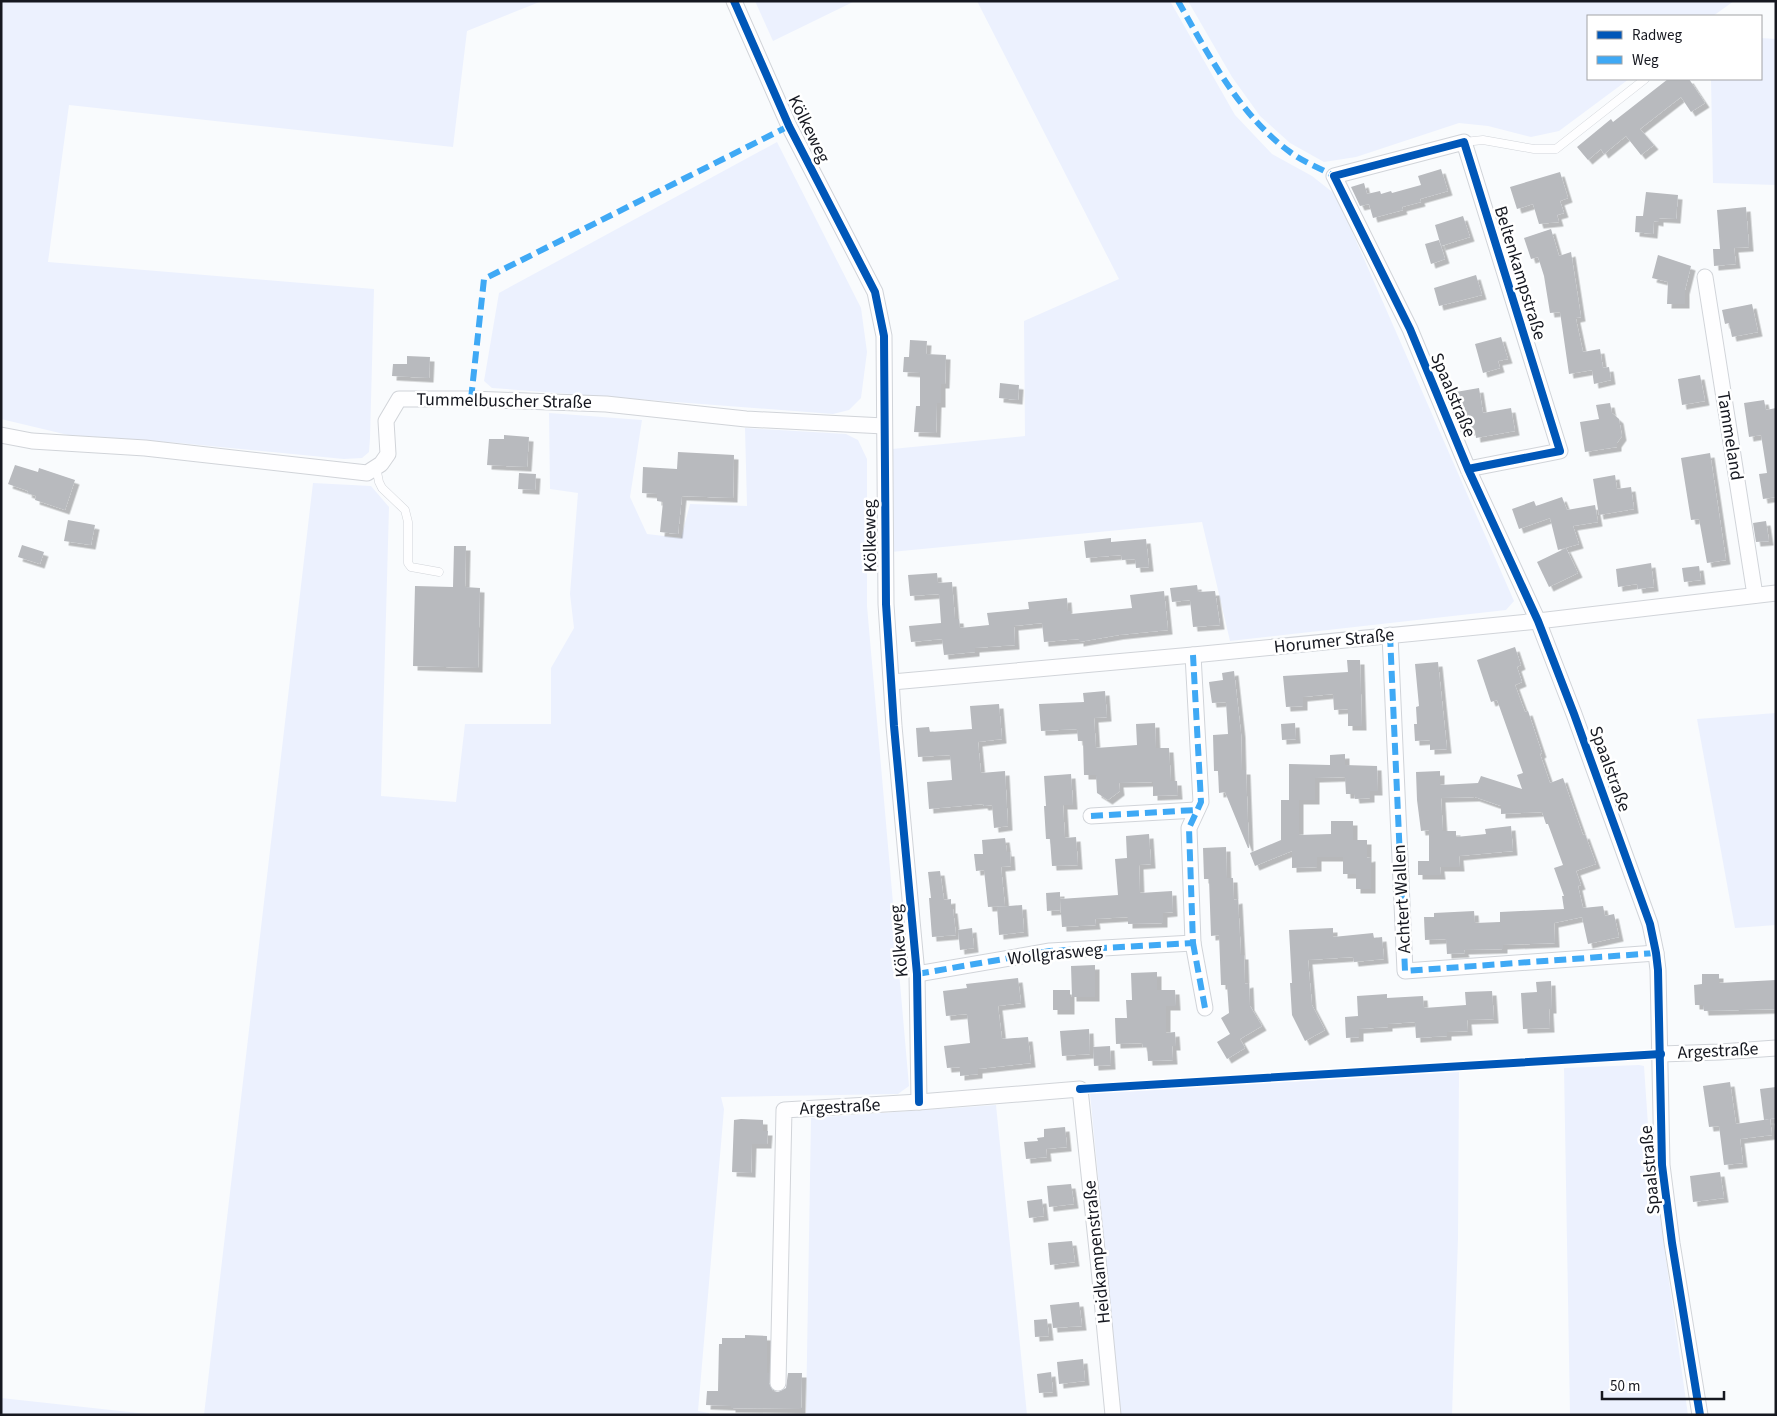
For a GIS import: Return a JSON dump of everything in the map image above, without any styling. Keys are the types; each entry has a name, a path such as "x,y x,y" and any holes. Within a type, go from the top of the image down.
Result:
{"street":[{"name":"Kölkeweg","path":"734,1 789,126 875,292 884,336 886,604 917,974 919,1102"},
{"name":"Spaalstraße","path":"1464,142 1334,176 1410,329 1468,469 1538,621 1574,714 1650,924 1656,953 1661,1054 1662,1165 1672,1243 1700,1415"},
{"name":"Beltenkampstraße","path":"1464,142 1560,451 1468,469"},
{"name":"Tammeland","path":"1705,277 1755,595"},
{"name":"Tummelbuscher Straße","path":"376,467 381,464 388,454 386,421 399,399 471,399 606,404 746,419 884,426"},
{"path":"1,435 32,441 145,448 367,473 376,467"},
{"name":"Horumer Straße","path":"892,682 1538,621 1776,593"},
{"name":"Achtert Wallen","path":"1390,635 1405,971 1656,953"},
{"path":"1193,655 1201,802 1189,828 1193,943 1205,1008"},
{"path":"1091,816 1196,810"},
{"name":"Wollgrasweg","path":"917,974 1050,951 1193,943"},
{"name":"Argestraße","path":"1661,1054 1776,1048"},
{"name":"Argestraße","path":"778,1383 784,1110 919,1102 1080,1089"},
{"name":"Heidkampenstraße","path":"1080,1089 1113,1415"}],"lane":[{"path":"1464,142 1483,140 1534,149 1556,149 1644,80"},
{"path":"376,467 382,488 405,510 408,522 408,563 411,567 439,572"}],"shaded area":[{"path":"1,1 542,1 467,31 453,147 69,105 48,262 374,289 370,438 369,452 362,458 344,459 179,443 68,435 1,419"},
{"path":"755,1 855,1 773,41"},
{"path":"977,1 1170,1 1235,115 1272,154 1312,176 1336,195 1514,601 1506,610 1230,641 1202,522 891,552 892,449 1025,436 1024,321 1119,279"},
{"path":"1188,1 1734,1 1714,15 1587,15 1587,80 1628,80 1559,131 1531,137 1488,126 1459,123 1356,157 1324,162 1290,143 1260,116 1232,77"},
{"path":"1762,38 1776,39 1776,185 1713,183 1711,80 1762,80"},
{"path":"777,142 861,308 867,352 861,398 849,410 833,414 492,388 484,381 499,293"},
{"path":"549,413 642,420 630,497 647,534 681,538 690,504 747,506 745,428 846,434 858,440 867,459 867,606 909,1086 898,1094 721,1097 724,1109 698,1411 709,1413 709,1415 204,1415 313,483 371,486 389,507 381,796 456,802 465,724 551,724 551,668 574,628 570,594 578,493 550,489"},
{"path":"1776,713 1776,925 1735,928 1697,719"},
{"path":"1644,1066 1649,1140 1688,1415 1570,1415 1564,1068"},
{"path":"1459,1072 1458,1239 1452,1415 1121,1415 1090,1093"},
{"path":"996,1105 1027,1415 806,1415 811,1118"},
{"path":"1,1398 157,1415 1,1415"}],"building":[{"path":"1667,80 1690,80 1705,103 1691,112 1681,97 1640,129 1654,145 1641,155 1626,136 1604,154 1601,149 1588,160 1577,147 1611,119 1613,122"},
{"path":"1441,169 1448,191 1420,199 1421,202 1402,207 1403,210 1373,218 1369,204 1360,206 1351,187 1364,183 1367,194 1380,191 1381,194 1391,191 1392,193 1421,185 1418,176"},
{"path":"1560,172 1568,198 1560,201 1564,213 1557,215 1559,222 1539,224 1533,204 1517,209 1510,187"},
{"path":"1646,192 1678,195 1676,219 1659,218 1659,222 1654,221 1653,234 1635,232 1636,216 1643,216"},
{"path":"1746,207 1749,247 1734,248 1736,264 1714,266 1713,249 1720,249 1717,210"},
{"path":"1463,216 1470,237 1441,246 1435,225"},
{"path":"1551,229 1559,256 1571,252 1581,317 1576,319 1583,352 1600,349 1603,368 1609,367 1611,380 1594,384 1592,370 1569,374 1560,312 1550,313 1544,276 1538,257 1531,259 1524,238"},
{"path":"1439,240 1445,259 1431,264 1425,244"},
{"path":"1658,255 1691,266 1685,290 1685,304 1667,304 1668,282 1652,278"},
{"path":"1476,275 1482,295 1439,306 1434,288"},
{"path":"1752,304 1758,332 1732,337 1729,323 1725,324 1722,310"},
{"path":"1501,337 1508,359 1498,361 1500,368 1483,373 1475,344"},
{"path":"910,340 927,341 926,354 946,355 945,384 941,384 941,403 937,403 936,433 914,432 916,406 920,406 920,373 903,372 904,357 909,357"},
{"path":"407,356 430,357 429,378 392,376 393,364 407,364"},
{"path":"1700,375 1705,401 1682,405 1678,379"},
{"path":"1000,383 1019,385 1018,400 999,398"},
{"path":"1479,388 1483,413 1511,408 1515,431 1476,438 1475,430 1468,431 1465,413 1455,414 1450,393"},
{"path":"1764,400 1766,410 1776,408 1776,497 1763,499 1759,474 1767,473 1761,435 1749,437 1744,403"},
{"path":"1610,403 1612,413 1619,419 1622,436 1617,443 1617,447 1585,452 1580,422 1599,419 1596,405"},
{"path":"504,435 529,437 527,467 487,465 489,439 504,439"},
{"path":"678,452 734,455 733,498 682,496 678,534 660,532 663,502 657,501 657,494 642,493 643,467 677,469"},
{"path":"1710,453 1726,560 1707,563 1699,519 1691,520 1681,458"},
{"path":"15,465 38,472 39,468 75,480 65,510 35,500 36,496 27,493 28,491 8,484"},
{"path":"519,473 536,474 535,490 518,489"},
{"path":"1615,475 1617,489 1631,487 1634,509 1599,515 1593,479"},
{"path":"1562,497 1567,510 1595,505 1598,522 1573,526 1579,544 1558,550 1550,518 1519,529 1512,509 1534,501 1536,506"},
{"path":"68,520 95,525 91,545 64,541"},
{"path":"1766,521 1769,541 1756,542 1753,523"},
{"path":"1111,538 1111,542 1146,539 1149,567 1136,568 1135,559 1122,560 1121,555 1086,558 1084,541"},
{"path":"22,545 44,552 40,564 18,557"},
{"path":"454,546 466,546 465,587 480,588 478,668 413,666 415,586 453,587"},
{"path":"1566,548 1578,573 1549,587 1537,562"},
{"path":"1651,563 1654,587 1638,589 1637,584 1618,587 1616,569"},
{"path":"1699,566 1701,580 1684,582 1682,568"},
{"path":"937,573 938,583 952,582 955,619 959,619 960,628 989,625 987,613 1029,609 1028,602 1067,598 1068,611 1071,611 1071,614 1132,608 1130,595 1164,591 1168,630 1119,635 1079,642 1079,639 1044,642 1042,623 1014,626 1015,645 975,648 975,652 944,655 942,639 911,642 909,626 941,623 939,594 910,596 908,575"},
{"path":"1197,585 1198,592 1215,591 1220,625 1193,627 1190,600 1172,602 1170,588"},
{"path":"1515,647 1521,665 1517,667 1522,682 1515,685 1525,712 1528,711 1550,783 1563,778 1583,835 1585,834 1596,864 1576,871 1581,885 1578,886 1583,908 1603,906 1605,916 1614,914 1619,937 1588,944 1582,917 1554,923 1555,943 1503,945 1503,949 1464,950 1465,953 1447,954 1446,939 1425,940 1424,917 1434,917 1434,913 1474,911 1475,923 1500,922 1500,912 1564,909 1562,896 1564,896 1554,868 1563,865 1542,812 1501,814 1501,806 1475,797 1441,798 1443,831 1456,831 1456,837 1486,834 1485,829 1511,826 1513,851 1459,856 1460,867 1440,867 1441,875 1418,875 1418,861 1429,861 1429,830 1421,831 1416,772 1440,771 1440,785 1478,783 1481,776 1522,789 1517,775 1523,773 1497,700 1491,702 1477,660"},
{"path":"1347,660 1360,660 1362,726 1348,726 1348,709 1334,710 1333,694 1303,697 1303,706 1286,707 1283,676 1348,672"},
{"path":"1438,662 1447,749 1430,750 1430,740 1415,741 1414,724 1417,724 1416,707 1419,706 1415,664"},
{"path":"1234,671 1241,733 1242,770 1246,770 1249,848 1225,792 1219,793 1218,771 1214,771 1213,735 1228,734 1226,702 1212,703 1209,682 1223,680 1222,673"},
{"path":"1105,691 1107,717 1094,718 1096,748 1137,745 1136,724 1155,723 1156,748 1169,748 1171,781 1177,781 1178,795 1153,796 1153,782 1119,783 1120,791 1108,800 1097,793 1096,775 1084,775 1083,741 1078,741 1077,729 1041,731 1039,704 1084,702 1083,693"},
{"path":"999,704 1002,739 978,742 981,773 1005,771 1008,826 994,828 992,805 984,806 983,804 929,809 927,782 952,780 950,755 918,757 916,728 929,727 930,732 972,729 970,706"},
{"path":"1295,723 1296,739 1282,740 1281,724"},
{"path":"1345,754 1345,765 1377,766 1378,791 1370,791 1370,798 1355,799 1354,794 1346,794 1345,777 1315,778 1315,800 1289,800 1289,764 1330,765 1330,755"},
{"path":"1071,774 1073,805 1063,805 1065,838 1076,837 1078,865 1052,866 1050,839 1046,839 1044,776"},
{"path":"1281,800 1299,800 1299,835 1331,834 1331,821 1353,821 1353,840 1367,840 1367,858 1371,857 1371,889 1356,889 1356,874 1343,874 1343,857 1317,857 1317,867 1292,868 1292,851 1255,866 1250,853 1281,840"},
{"path":"1149,834 1151,864 1139,865 1140,893 1172,891 1173,912 1163,913 1163,923 1128,924 1128,917 1095,919 1096,925 1062,927 1060,899 1118,895 1115,859 1127,858 1126,836"},
{"path":"1005,838 1007,852 1010,852 1011,866 1001,867 1005,906 988,907 984,870 976,871 974,854 983,854 982,840"},
{"path":"1226,847 1227,878 1233,878 1234,900 1238,899 1241,955 1244,955 1245,984 1249,983 1250,1006 1262,1026 1240,1039 1245,1048 1227,1059 1217,1042 1230,1034 1221,1018 1229,1013 1227,985 1221,985 1219,935 1211,936 1209,879 1204,879 1203,848"},
{"path":"940,871 944,900 951,899 956,935 932,937 928,872"},
{"path":"1060,892 1060,910 1047,911 1046,893"},
{"path":"1022,905 1024,932 999,935 997,907"},
{"path":"972,928 974,948 960,950 958,930"},
{"path":"1333,928 1333,937 1373,933 1374,938 1382,937 1384,959 1354,962 1353,957 1308,960 1312,1005 1325,1030 1305,1041 1292,1015 1289,930"},
{"path":"1095,965 1095,997 1072,997 1071,966"},
{"path":"1157,972 1157,990 1175,990 1176,1006 1166,1006 1166,1033 1175,1032 1176,1046 1172,1046 1173,1060 1148,1061 1147,1047 1143,1047 1142,1043 1116,1044 1115,1018 1127,1018 1126,1000 1132,1000 1131,973"},
{"path":"1702,974 1719,974 1719,983 1776,980 1776,1009 1704,1011 1703,1005 1695,1005 1694,985 1702,984"},
{"path":"1018,978 1021,1003 998,1006 1002,1039 1028,1037 1031,1063 978,1069 978,1074 960,1076 960,1067 947,1068 944,1046 970,1043 967,1014 946,1016 943,991 967,988 966,984"},
{"path":"1551,981 1552,1009 1549,1009 1550,1028 1523,1029 1521,993 1537,992 1536,982"},
{"path":"1053,990 1070,990 1070,1010 1053,1010"},
{"path":"1492,991 1494,1019 1467,1020 1468,1031 1447,1032 1447,1036 1416,1038 1415,1022 1388,1024 1388,1027 1359,1029 1359,1037 1346,1038 1345,1017 1358,1016 1357,996 1387,994 1387,998 1423,996 1424,1008 1466,1005 1465,992"},
{"path":"1089,1029 1090,1054 1062,1056 1060,1031"},
{"path":"1110,1046 1111,1065 1094,1066 1093,1047"},
{"path":"1730,1082 1736,1124 1770,1119 1772,1135 1740,1139 1743,1163 1724,1165 1719,1126 1709,1127 1703,1086"},
{"path":"1776,1087 1776,1118 1764,1120 1760,1089"},
{"path":"734,1120 763,1120 763,1131 768,1131 767,1144 752,1144 751,1173 732,1172"},
{"path":"1065,1127 1067,1147 1046,1149 1047,1157 1026,1159 1024,1142 1038,1141 1037,1138 1044,1137 1044,1129"},
{"path":"1720,1172 1724,1198 1693,1202 1690,1176"},
{"path":"1071,1184 1074,1204 1049,1207 1047,1186"},
{"path":"1042,1199 1044,1216 1029,1218 1027,1201"},
{"path":"1072,1241 1075,1262 1050,1265 1048,1243"},
{"path":"1079,1302 1082,1326 1053,1328 1050,1305"},
{"path":"1047,1319 1049,1336 1035,1337 1034,1320"},
{"path":"745,1335 767,1336 767,1373 769,1373 769,1383 773,1391 778,1392 786,1388 788,1373 802,1373 801,1409 731,1408 731,1406 706,1405 707,1391 718,1391 719,1344 722,1344 722,1338 745,1338"},
{"path":"1083,1359 1085,1381 1059,1384 1057,1362"},
{"path":"1051,1372 1053,1392 1039,1393 1037,1374"}],"marked path":[{"path":"1178,1 1213,63 1240,102 1256,121 1295,156 1334,176"},
{"path":"471,399 484,279 789,126"},
{"path":"1390,635 1405,971 1656,953"},
{"path":"917,974 1050,951 1193,943 1189,828 1201,802 1193,655"},
{"path":"1091,816 1196,810"},
{"path":"1193,943 1205,1008"}],"cycle path":[{"path":"734,1 789,126 875,292 884,336 886,604 894,726 917,974 919,1102"},
{"path":"1468,469 1560,451 1464,142 1334,176 1410,329 1468,469 1538,621 1574,714 1650,924 1658,970 1662,1165 1672,1243 1700,1415"},
{"path":"1080,1089 1661,1054"}]}
